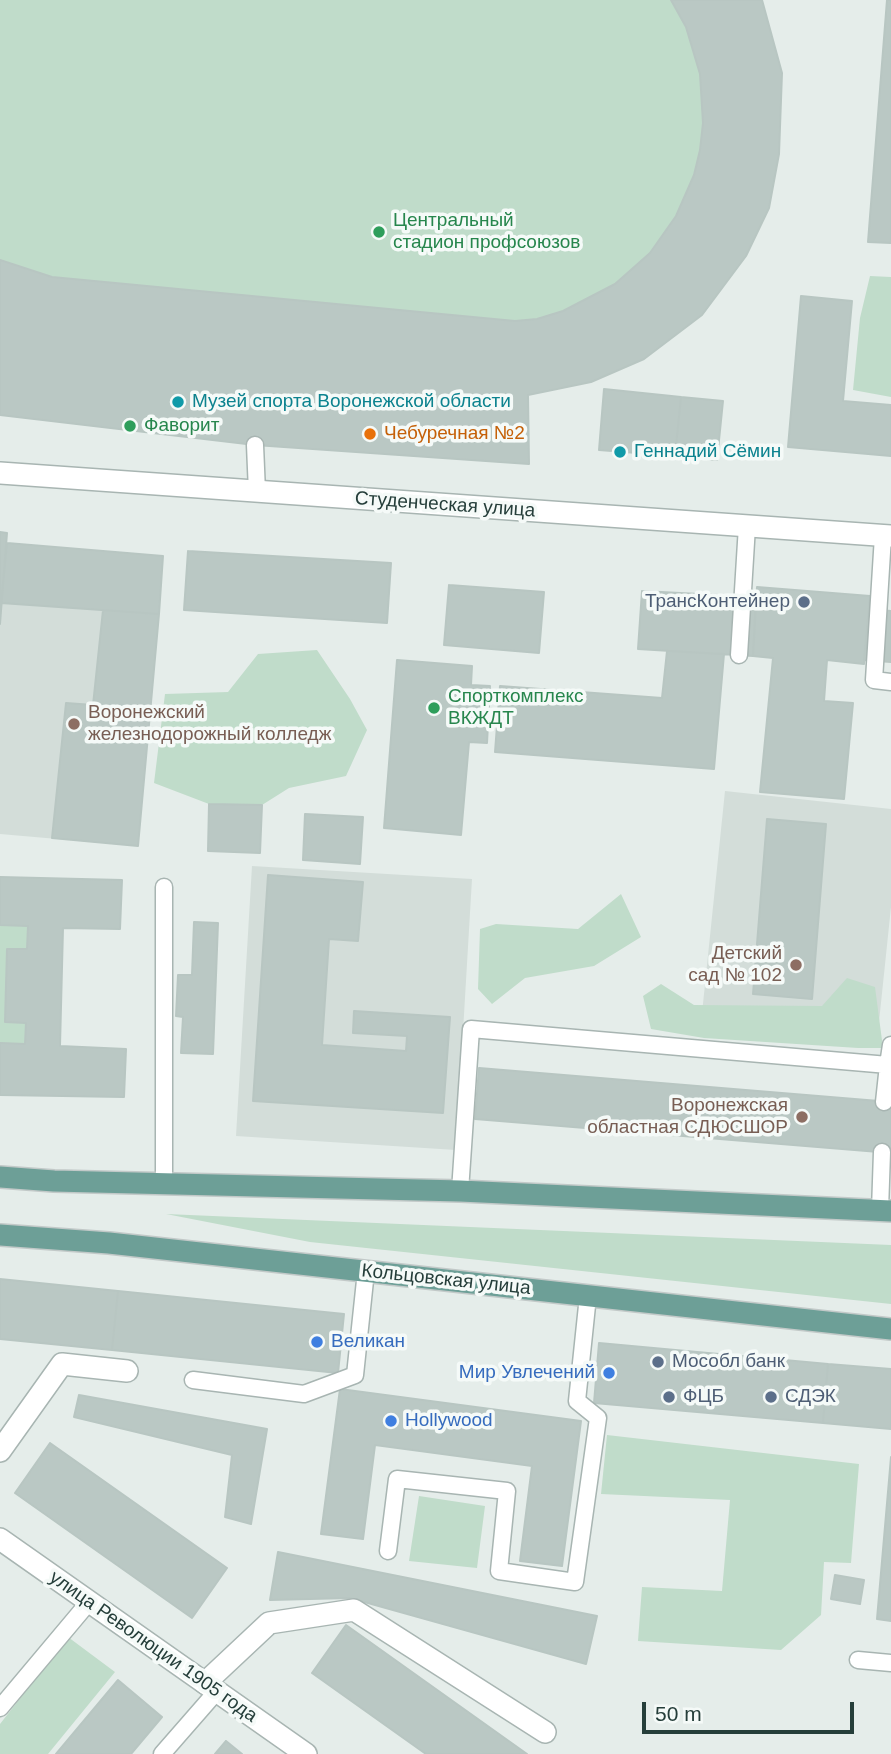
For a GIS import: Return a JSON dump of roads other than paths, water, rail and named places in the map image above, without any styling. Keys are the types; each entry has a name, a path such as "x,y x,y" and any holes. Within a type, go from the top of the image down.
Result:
{"main road":[{"path":"0,1177 54,1181 460,1191 885,1211"},
{"name":"Кольцовская улица","path":"0,1235 109,1243 891,1329"}],"street":[{"name":"Студенческая улица","path":"0,473 887,536"},
{"path":"0,1451 62,1364 127,1371"},
{"name":"улица Революции 1905 года","path":"0,1539 306,1754"},
{"path":"211,1687 270,1623 354,1610 545,1732"}],"lane":[{"path":"255,444 257,492"},
{"path":"739,655 747,526"},
{"path":"887,536 874,680 891,682"},
{"path":"164,887 164,1184"},
{"path":"460,1191 471,1029 888,1065"},
{"path":"884,1101 891,1045"},
{"path":"882,1152 885,1211"},
{"path":"193,1380 304,1394 355,1375 366,1272"},
{"path":"388,1552 397,1479 507,1491 499,1571 575,1582 598,1418 577,1401 588,1296"},
{"path":"0,1709 89,1602"},
{"path":"858,1660 891,1663"},
{"path":"162,1754 211,1687"}],"place":[{"name":"Центральный стадион профсоюзов","path":"379,232"},
{"name":"Музей спорта Воронежской области","path":"178,402"},
{"name":"Фаворит","path":"130,426"},
{"name":"Чебуречная №2","path":"370,434"},
{"name":"Геннадий Сёмин","path":"620,452"},
{"name":"ТрансКонтейнер","path":"804,602"},
{"name":"Спорткомплекс ВКЖДТ","path":"434,708"},
{"name":"Воронежский железнодорожный колледж","path":"74,724"},
{"name":"Детский сад № 102","path":"796,965"},
{"name":"Воронежская областная СДЮСШОР","path":"802,1117"},
{"name":"Великан","path":"317,1342"},
{"name":"Мособл банк","path":"658,1362"},
{"name":"Мир Увлечений","path":"609,1373"},
{"name":"ФЦБ","path":"669,1397"},
{"name":"СДЭК","path":"771,1397"},
{"name":"Hollywood","path":"391,1421"}]}
